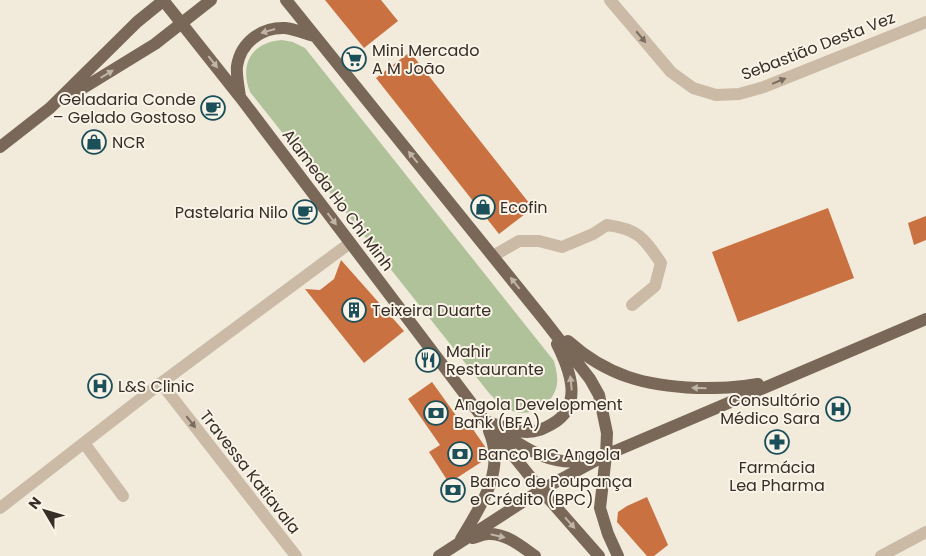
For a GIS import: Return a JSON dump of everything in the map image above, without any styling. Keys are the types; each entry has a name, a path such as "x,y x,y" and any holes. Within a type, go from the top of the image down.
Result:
{"main road":[{"path":"0,147 50,108 137,22 163,0"},
{"name":"Alameda Ho Chi Minh","path":"163,0 240,97 485,422"},
{"path":"50,108 156,44 212,0"},
{"path":"286,0 590,379 599,395 607,433 600,508 608,534 618,556"},
{"path":"240,97 237,66 243,50 252,37 269,29 286,28 315,36"},
{"path":"439,556 541,490 606,455 782,379 926,320"},
{"path":"485,422 526,432 540,431 556,422 567,410 572,391 570,372 545,321"},
{"path":"545,321 579,351 594,361 626,377 650,384 736,388 782,379"},
{"path":"485,422 539,455 554,461 579,462 606,455"},
{"path":"485,422 599,556"},
{"path":"458,542 482,505 489,490 495,467 494,442 485,422"},
{"path":"458,542 488,534 502,536 534,556"}],"street":[{"name":"Sebastião Desta Vez","path":"610,0 670,72 693,88 716,95 739,94 764,87 926,22"},
{"path":"492,256 519,241 539,241 562,247 593,234 607,225 626,227 645,240 661,263 655,286 632,305"},
{"path":"0,508 161,384 350,243"},
{"name":"Travessa Katiavala","path":"161,384 296,556"},
{"path":"84,443 124,496"},
{"path":"882,556 926,532"}],"green space":[{"path":"282,40 293,42 305,48 554,361 557,384 555,392 546,404 525,413 510,410 498,403 250,92 246,72 251,56 263,45"}],"building":[{"path":"325,0 381,0 398,21 364,48"},
{"path":"410,52 533,208 499,234 376,78"},
{"path":"828,208 854,278 738,322 712,252"},
{"path":"926,216 926,240 914,245 908,223"},
{"name":"Teixeira Duarte","path":"341,260 404,331 364,363 305,289 320,290 334,279"},
{"path":"432,382 465,428 470,425 486,448 486,459 449,483 429,452 440,445 408,399"},
{"path":"647,497 668,545 654,556 647,556 617,522 618,512"}],"place":[{"name":"Mini Mercado A M João","path":"354,59"},
{"name":"Geladaria Conde – Gelado Gostoso","path":"213,108"},
{"name":"NCR","path":"94,142"},
{"name":"Ecofin","path":"483,207"},
{"name":"Pastelaria Nilo","path":"305,212"},
{"name":"Teixeira Duarte","path":"354,310"},
{"name":"Mahir Restaurante","path":"428,360"},
{"name":"L&S Clinic","path":"100,386"},
{"name":"Consultório Médico Sara","path":"838,409"},
{"name":"Angola Development Bank (BFA)","path":"436,413"},
{"name":"Farmácia Lea Pharma","path":"777,442"},
{"name":"Banco BIC Angola","path":"460,454"},
{"name":"Banco de Poupança e Crédito (BPC)","path":"453,490"}]}
